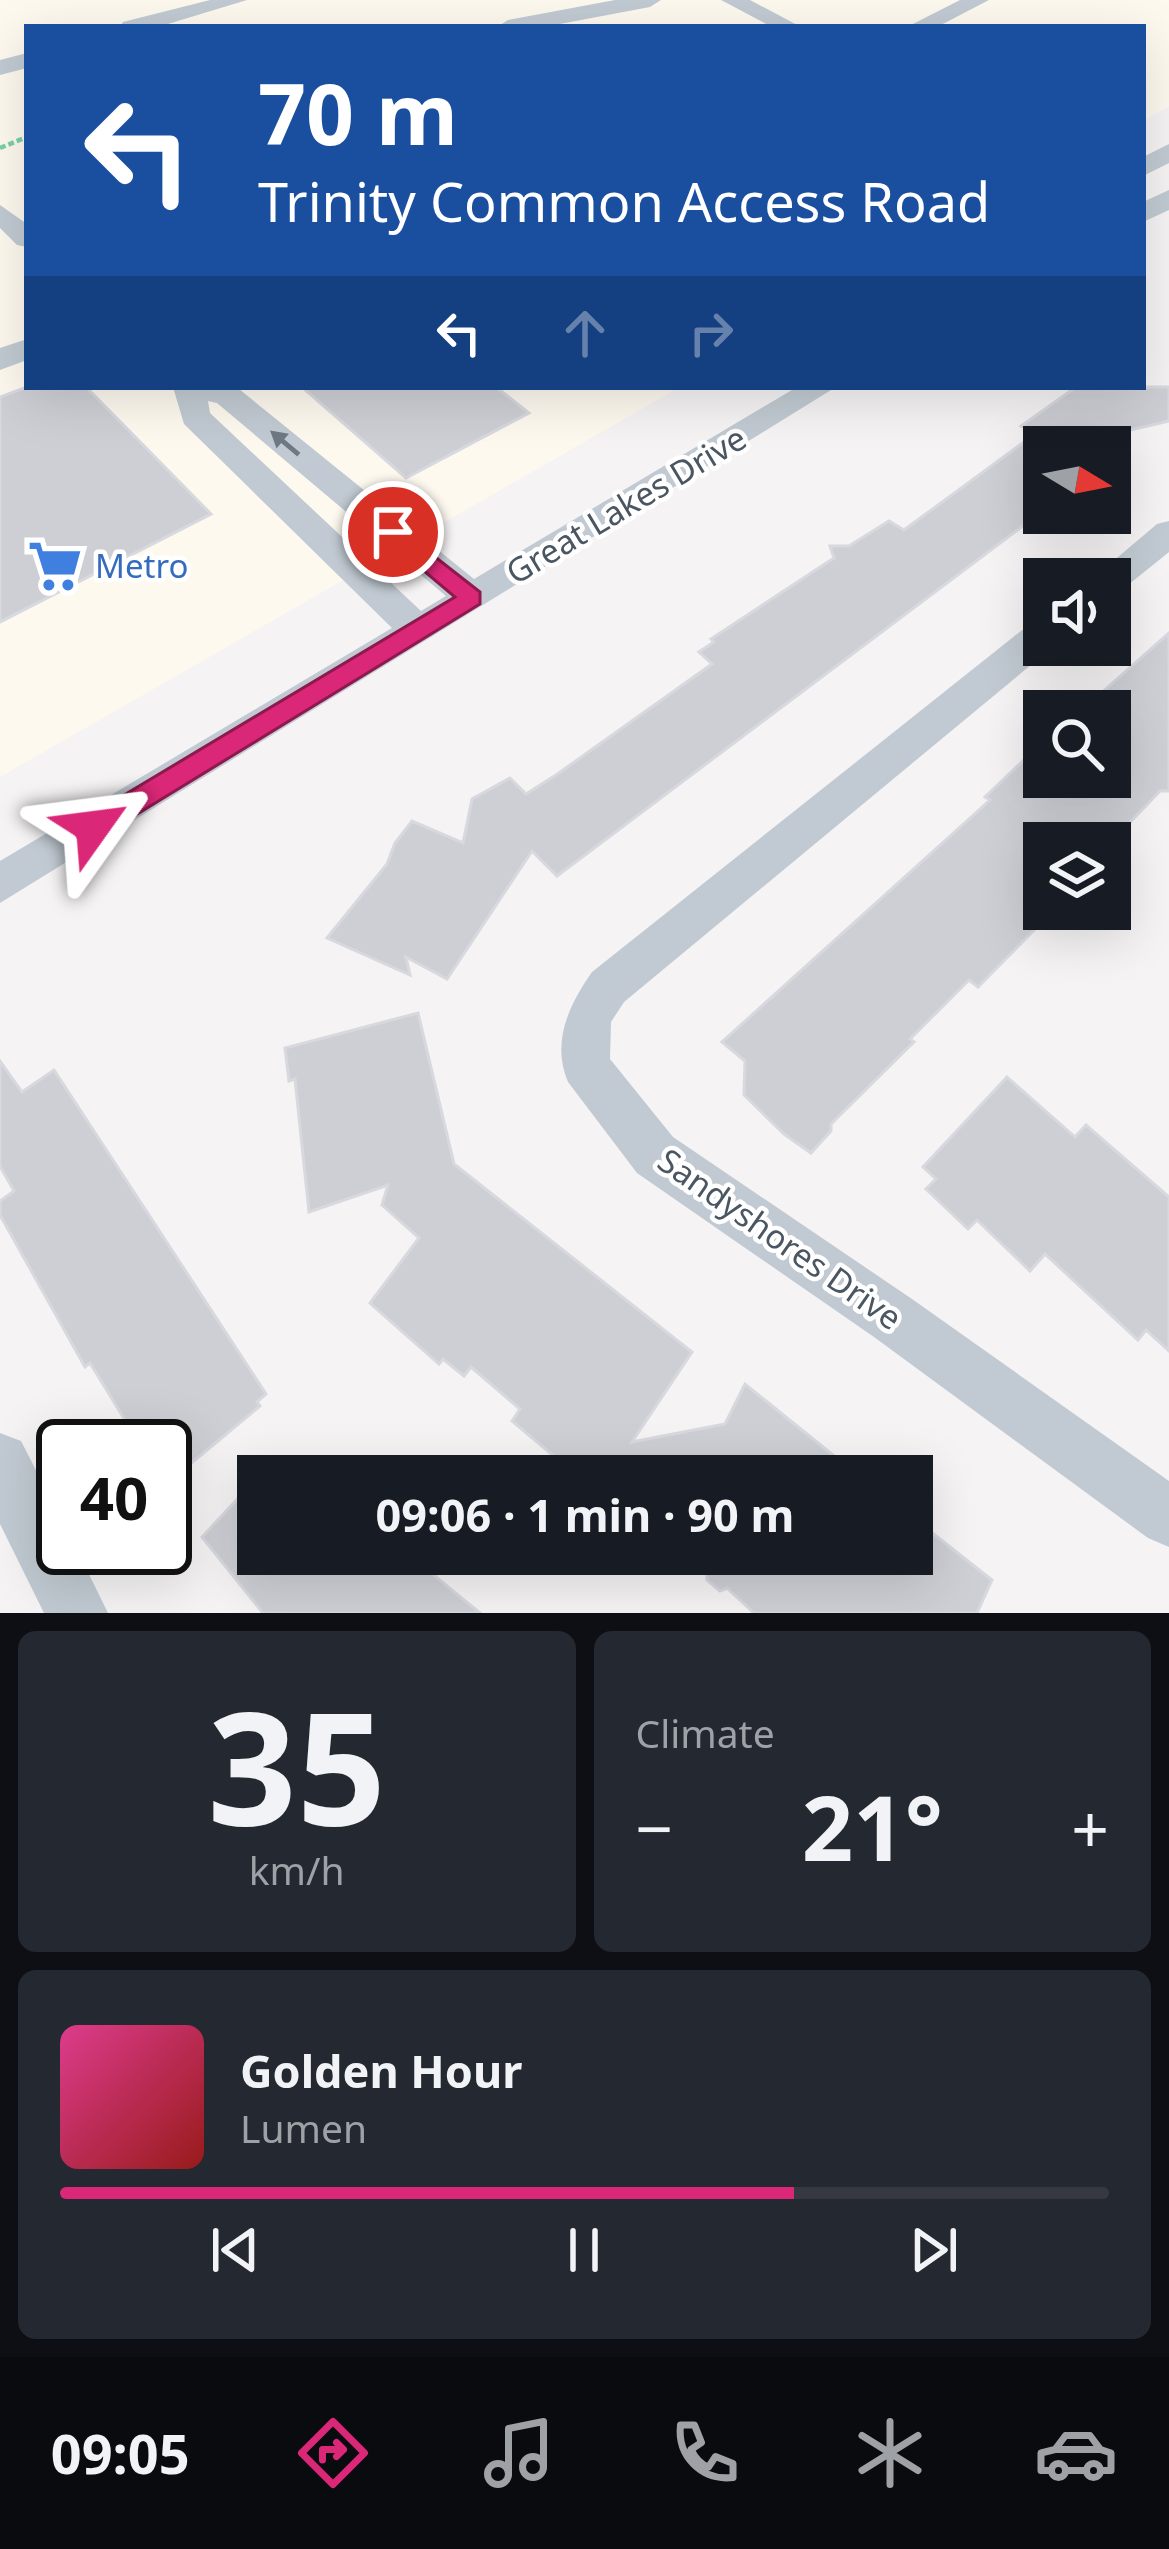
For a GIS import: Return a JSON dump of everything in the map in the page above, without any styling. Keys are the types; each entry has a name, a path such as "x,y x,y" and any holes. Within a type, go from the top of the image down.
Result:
{"street":[{"path":"142,24 230,0"},
{"path":"524,24 650,0"},
{"path":"732,0 784,24"},
{"path":"925,24 978,0"},
{"path":"0,213 24,235"},
{"path":"192,390 195,417 417,630"},
{"path":"203,390 228,397 472,598"},
{"name":"Great Lakes Drive","path":"0,884 815,390"},
{"path":"1131,563 1169,533"},
{"name":"Sandyshores Drive","path":"1023,650 626,970 588,1017 586,1066 655,1155 893,1318 1169,1517"},
{"path":"0,1462 77,1613"}],"shaded area":[{"path":"0,0 1169,0 1169,106 1146,119 1146,24 24,24 24,390 675,390 0,777"}],"building":[{"path":"1169,387 1169,421 1131,430 1131,426 1023,427 1072,390"},
{"name":"Metro","path":"24,388 89,390 211,514 0,622 0,397"},
{"path":"305,390 500,390 529,413 406,478"},
{"path":"1023,443 1023,526 557,876 532,851 447,979 406,957 410,975 327,938 387,864 395,843 412,821 463,843 472,799 510,778 526,794 556,775 712,664 699,652 714,642 711,639 834,558 830,546 849,546 889,521 904,530"},
{"path":"1169,633 1169,791 1160,791 1130,822 1023,822 1023,930 1034,930 978,987 969,980 831,1124 831,1131 811,1153 744,1095 745,1061 722,1042 990,800 985,797 1023,761 1023,798 1131,798 1131,690 1105,690"},
{"path":"418,1013 454,1164 692,1352 632,1442 725,1424 745,1384 833,1455 553,1455 512,1421 520,1409 471,1367 464,1376 443,1359 439,1364 370,1303 419,1238 382,1205 388,1185 309,1212 295,1079 289,1081 285,1048"},
{"path":"0,1061 22,1092 54,1070 266,1394 257,1402 260,1406 192,1463 192,1419 124,1419 90,1363 85,1367 0,1215 0,1201 14,1191 0,1166"},
{"path":"1007,1077 1075,1137 1086,1125 1169,1197 1169,1351 1146,1330 1138,1340 1045,1254 1030,1271 977,1220 968,1229 926,1189 936,1179 923,1167"},
{"path":"237,1500 237,1575 434,1575 480,1613 263,1613 202,1537"},
{"path":"933,1534 992,1580 977,1613 754,1613 727,1588 720,1591 707,1575 933,1575"}],"place":[{"name":"Metro","path":"55,566"}],"route":[{"path":"93,827 472,598 393,532"}]}
